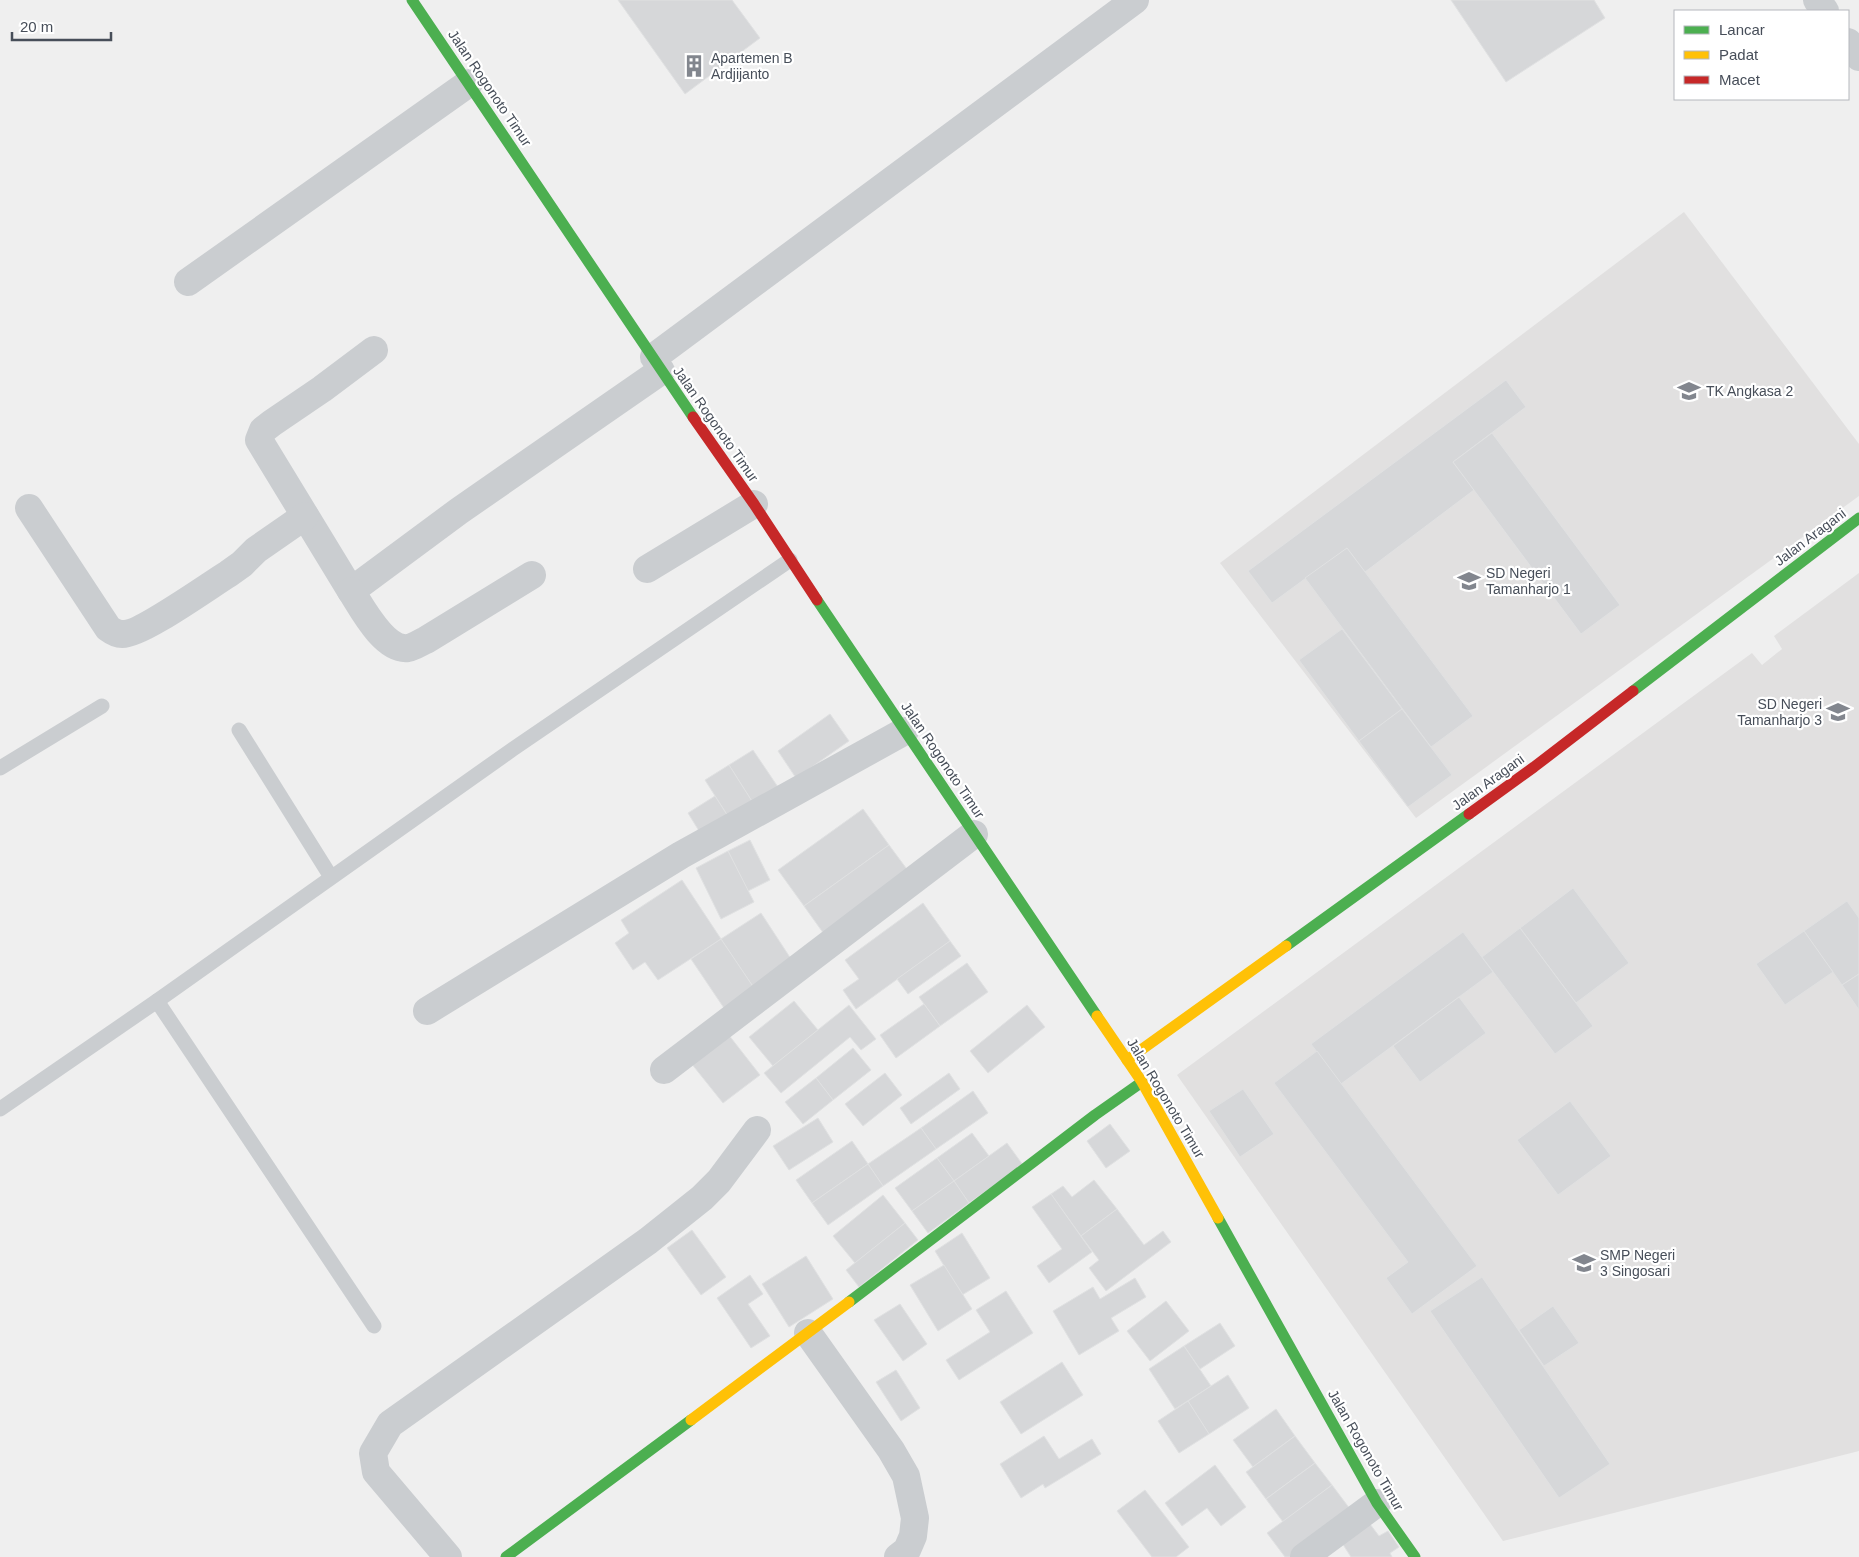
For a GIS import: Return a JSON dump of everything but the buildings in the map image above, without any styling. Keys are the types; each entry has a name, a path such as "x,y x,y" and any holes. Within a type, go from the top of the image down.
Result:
{"main road":[{"name":"Jalan Rogonoto Timur","path":"412,0 754,504 1142,1082 1377,1503 1415,1557"},
{"name":"Jalan Aragani","path":"1127,1060 1534,768 1859,518"},
{"path":"506,1557 808,1333 1095,1115 1142,1082"}],"street":[{"path":"351,591 658,364 1135,0"},
{"path":"1849,43 1859,57"},
{"path":"188,282 469,83"},
{"path":"374,350 263,430 259,440 378,632 399,648 409,648 426,640 532,575"},
{"path":"647,569 754,504"},
{"path":"29,508 108,628 123,635 140,629 228,574 242,564 256,550 305,516"},
{"path":"428,1011 681,855 905,731"},
{"path":"664,1070 974,834"},
{"path":"448,1557 376,1472 373,1453 390,1424 648,1240 702,1198 725,1174 757,1130"},
{"path":"808,1333 891,1450 906,1476 915,1518 913,1536 907,1550 898,1557"},
{"path":"1304,1557 1377,1503"}],"lane":[{"path":"0,1109 157,1001 514,749 790,560"},
{"path":"0,768 102,706"},
{"path":"239,730 331,877"},
{"path":"157,1001 374,1326"}],"shaded area":[{"name":"SD Negeri Tamanharjo 1","path":"1684,212 1859,444 1859,496 1416,818 1220,563"},
{"name":"SMP Negeri 3 Singosari","path":"1859,573 1859,1451 1503,1541 1177,1075 1752,653 1762,665 1782,649 1774,636"}],"traffic: fast":[{"path":"412,0 693,417"},
{"path":"1633,691 1859,518"},
{"path":"817,600 1097,1016"},
{"path":"1286,946 1469,814"},
{"path":"849,1302 1095,1115 1142,1082"},
{"path":"1218,1218 1377,1503 1415,1557"},
{"path":"506,1557 691,1420"}],"traffic: slow":[{"path":"1127,1060 1286,946"},
{"path":"1097,1016 1142,1082 1218,1218"},
{"path":"691,1420 849,1302"}],"traffic: jam":[{"path":"693,417 754,504 817,600"},
{"path":"1469,814 1633,691"}],"place":[{"name":"Apartemen B Ardjijanto","path":"694,66"},
{"name":"TK Angkasa 2","path":"1689,391"},
{"name":"SD Negeri Tamanharjo 1","path":"1469,581"},
{"name":"SD Negeri Tamanharjo 3","path":"1838,712"},
{"name":"SMP Negeri 3 Singosari","path":"1584,1263"}]}
